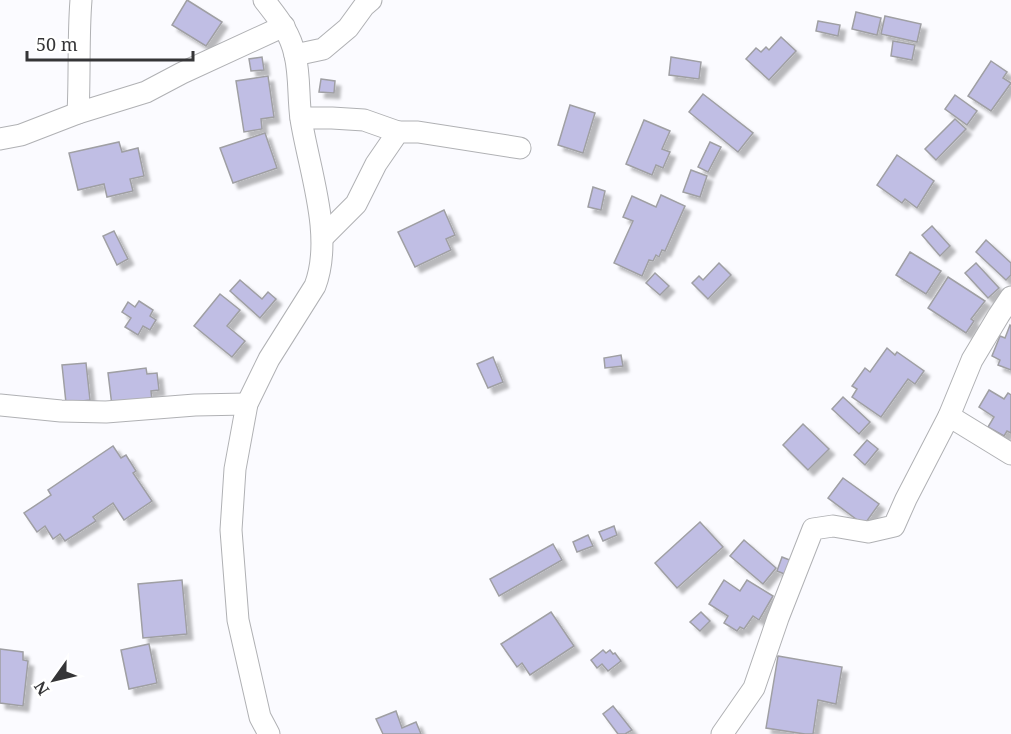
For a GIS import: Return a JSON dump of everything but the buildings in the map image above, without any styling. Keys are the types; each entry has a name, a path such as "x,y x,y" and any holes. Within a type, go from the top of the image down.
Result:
{"street":[{"path":"78,113 81,0"},
{"path":"264,0 284,26 295,55 301,118 322,237 320,274 315,286 269,359 247,404 236,470 231,530 238,620 260,717 269,734"},
{"path":"295,55 323,49 348,28 371,0"},
{"path":"0,139 21,135 78,113 146,92 284,26"},
{"path":"301,118 364,120 398,132 418,132 520,148"},
{"path":"322,237 356,204 376,164 398,132"},
{"path":"722,734 754,688 778,618 813,529 833,526 868,532 894,526 949,416 972,360 1011,297"},
{"path":"0,405 61,411 106,412 195,405 247,404"},
{"path":"949,416 1011,454"}]}
